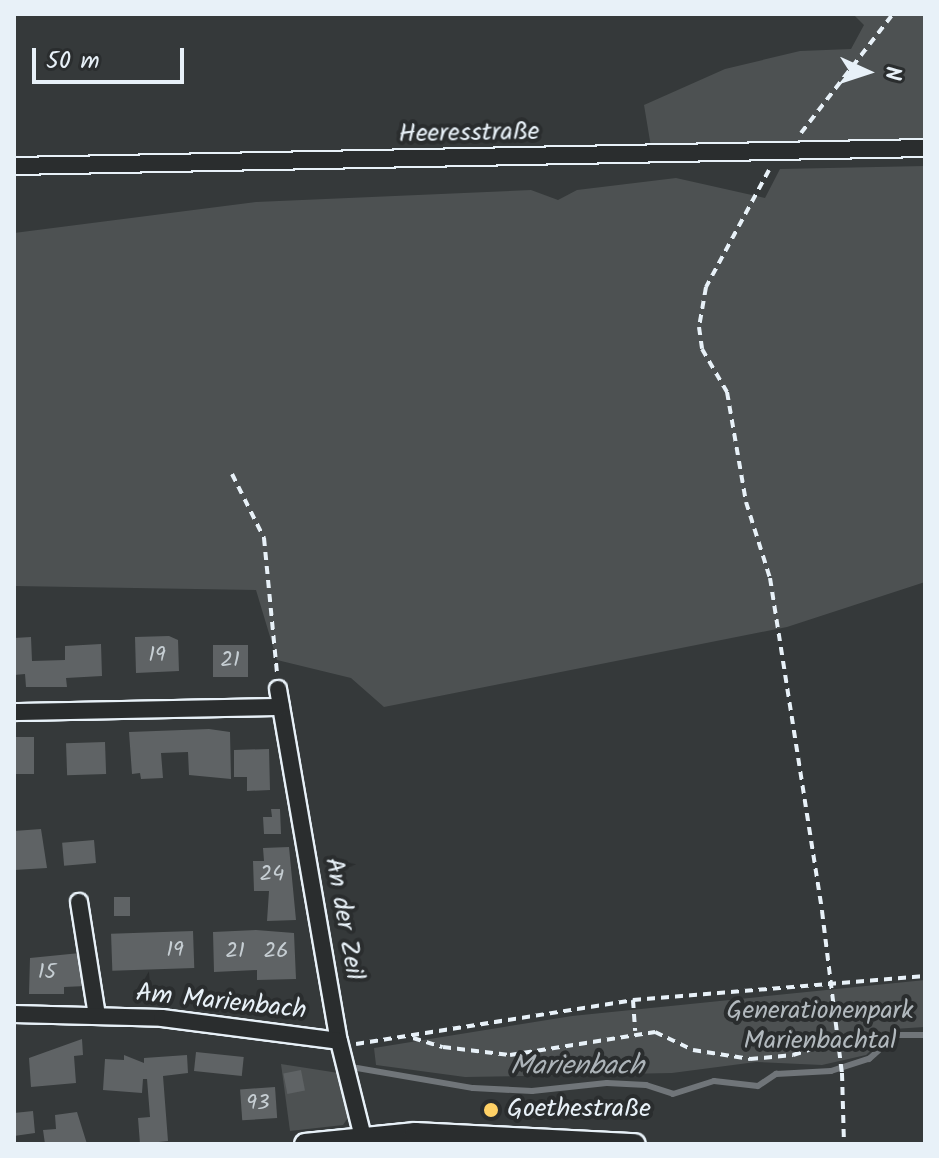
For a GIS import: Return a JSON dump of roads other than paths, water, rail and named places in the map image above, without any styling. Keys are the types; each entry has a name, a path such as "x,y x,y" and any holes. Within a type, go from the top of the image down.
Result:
{"street":[{"name":"Heeresstraße","path":"14,166 925,148"},
{"name":"An der Zeil","path":"278,689 339,1041 363,1137"},
{"path":"14,712 281,707"},
{"name":"Am Marienbach","path":"79,902 97,1016"},
{"name":"Am Marienbach","path":"14,1014 162,1018 339,1041"},
{"path":"305,1144 363,1137 635,1144"}],"waterway":[{"name":"Marienbach","path":"357,1068 473,1088 532,1091 607,1083 646,1085 673,1094 714,1081 758,1086 776,1074 831,1071 869,1059 896,1035 925,1035"}],"place":[{"name":"Goethestraße","path":"491,1110"}],"park label":[{"name":"Generationenpark Marienbachtal","path":"820,1027"}]}
